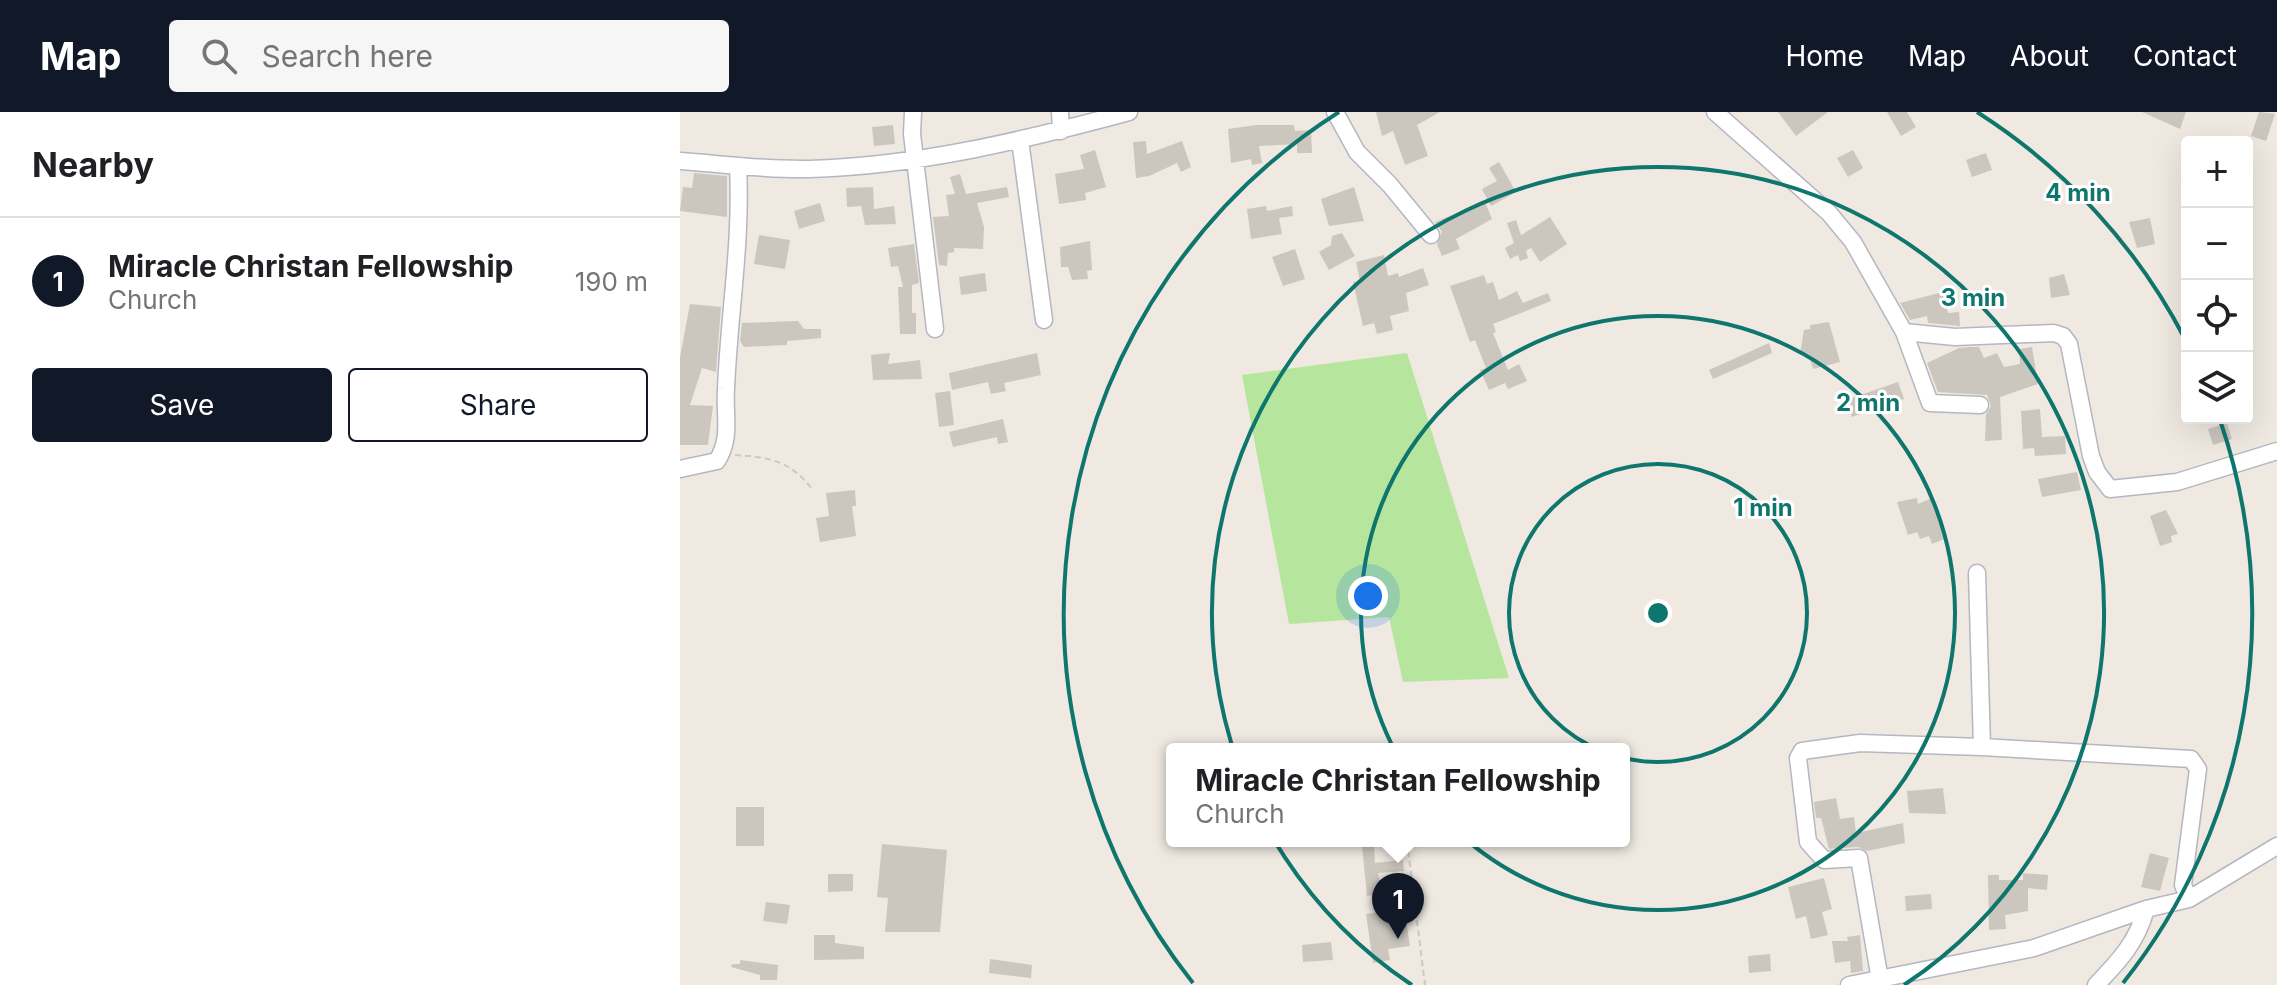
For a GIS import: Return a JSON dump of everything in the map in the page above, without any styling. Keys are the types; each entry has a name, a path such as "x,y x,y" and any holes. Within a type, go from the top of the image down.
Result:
{"street":[{"path":"913,112 935,329"},
{"path":"1060,112 1061,131"},
{"path":"680,161 807,169 916,159 1061,131 1129,112"},
{"path":"1335,112 1357,152 1390,185 1431,235"},
{"path":"1717,113 1811,194 1853,242 1904,332 1930,403 1980,405"},
{"path":"1020,140 1044,320"},
{"path":"680,469 717,461 722,453 729,421 725,392 740,244 738,166"},
{"path":"1904,332 1955,337 2054,333 2063,336 2069,344 2091,456 2097,472 2110,489 2177,482 2277,451"},
{"path":"1977,573 1982,747"},
{"path":"1880,980 1859,858 1824,860 1808,842 1798,758 1802,751 1860,743 2191,759 2198,769 2183,885 2189,899"},
{"path":"1849,985 2034,948 2146,909 2189,899 2277,846"},
{"path":"2096,985 2138,936 2146,909"}],"path":[{"path":"722,453 771,458 798,470 812,489"},
{"path":"1408,847 1425,985"}],"green space":[{"path":"1407,353 1509,678 1403,682 1389,617 1289,624 1242,375"}],"building":[{"path":"1376,112 1440,112 1417,125 1428,156 1405,165 1393,131 1382,136"},
{"path":"1778,112 1828,112 1796,136"},
{"path":"1887,112 1907,112 1916,127 1901,136"},
{"path":"2142,112 2186,112 2180,129"},
{"path":"2259,112 2275,114 2266,141 2251,136"},
{"path":"893,125 895,144 874,146 872,127"},
{"path":"1294,125 1295,131 1311,130 1312,153 1297,153 1297,144 1259,146 1262,163 1252,165 1251,159 1231,163 1228,129"},
{"path":"1146,141 1147,154 1182,141 1191,167 1181,172 1177,163 1149,176 1136,178 1133,142"},
{"path":"1095,150 1106,187 1085,193 1086,200 1059,204 1055,174 1084,169 1080,155"},
{"path":"1853,150 1863,168 1848,177 1837,158"},
{"path":"1986,153 1992,170 1972,177 1966,160"},
{"path":"1499,162 1516,192 1491,206 1482,189 1497,181 1489,168"},
{"path":"694,173 727,176 727,217 680,211 683,187 692,188"},
{"path":"960,174 966,194 1007,187 1009,197 977,203 984,227 983,249 954,248 954,252 948,253 947,266 939,265 933,217 949,216 946,195 955,194 950,177"},
{"path":"873,187 874,209 894,206 896,224 865,225 861,206 847,207 846,188"},
{"path":"1354,187 1364,221 1329,226 1321,199"},
{"path":"1485,202 1492,219 1456,239 1460,249 1442,256 1437,244 1442,232 1435,222"},
{"path":"820,203 825,221 799,229 794,211"},
{"path":"1266,206 1267,211 1292,206 1293,216 1279,218 1282,234 1251,239 1247,209"},
{"path":"1550,217 1567,244 1540,262 1531,248 1526,251 1528,258 1520,261 1518,255 1510,259 1505,248 1514,243 1507,223 1516,220 1521,235"},
{"path":"2150,218 2155,244 2137,248 2129,222"},
{"path":"1342,233 1355,256 1329,270 1319,252 1331,245 1332,236"},
{"path":"759,235 790,240 785,269 754,264"},
{"path":"1090,241 1092,270 1087,271 1088,279 1072,280 1068,267 1061,267 1060,247"},
{"path":"914,244 919,283 912,285 916,334 900,334 898,287 903,287 898,266 891,267 888,248"},
{"path":"1295,249 1305,279 1283,286 1272,257"},
{"path":"1384,255 1388,276 1398,273 1399,277 1423,268 1429,285 1406,293 1409,311 1390,316 1393,330 1377,334 1374,323 1363,326 1353,282 1360,281 1356,262"},
{"path":"985,273 987,291 961,295 959,277"},
{"path":"2064,274 2070,295 2051,298 2049,278"},
{"path":"1484,275 1487,284 1493,282 1499,300 1517,291 1523,303 1548,293 1551,301 1493,324 1496,332 1493,333 1508,370 1519,364 1527,381 1508,389 1505,383 1489,390 1480,370 1486,368 1475,340 1470,342 1450,286"},
{"path":"1943,292 1948,313 1959,312 1960,326 1928,323 1927,316 1910,320 1900,303"},
{"path":"690,304 721,307 716,372 702,368 690,405 713,406 708,445 680,445 680,357"},
{"path":"798,321 804,329 821,329 821,338 787,341 787,345 744,347 740,341 742,323"},
{"path":"1829,322 1840,362 1813,369 1809,355 1800,354 1804,330 1810,329 1810,325"},
{"path":"1769,343 1772,353 1713,379 1709,370"},
{"path":"1979,347 1984,358 1997,353 2004,367 2020,364 2019,349 2032,347 2038,384 2000,397 2002,440 1985,441 1986,414 1991,406 1987,395 1938,392 1927,363 1959,348"},
{"path":"890,353 888,364 920,360 922,379 873,380 871,355"},
{"path":"1037,353 1041,375 1004,383 1006,391 991,394 988,382 952,390 949,373"},
{"path":"1898,382 1904,399 1852,417 1846,400"},
{"path":"950,391 954,425 939,427 935,393"},
{"path":"2040,409 2042,437 2065,436 2066,454 2035,456 2034,448 2023,449 2021,411"},
{"path":"1003,419 1008,442 998,444 997,437 953,447 949,432"},
{"path":"2227,424 2232,439 2213,445 2208,429"},
{"path":"2077,472 2081,490 2042,497 2038,479"},
{"path":"855,490 856,506 852,506 856,536 820,542 816,518 829,516 826,493"},
{"path":"1917,498 1918,504 1932,498 1947,538 1932,544 1929,536 1920,539 1917,532 1908,535 1897,502"},
{"path":"2166,510 2178,534 2171,536 2172,542 2160,546 2150,516"},
{"path":"1943,788 1946,814 1909,813 1907,791"},
{"path":"1836,798 1840,819 1854,817 1856,833 1903,823 1905,843 1867,851 1858,847 1829,849 1821,818 1816,818 1814,802"},
{"path":"736,807 764,807 764,846 736,846"},
{"path":"882,844 947,850 940,932 885,932 888,898 877,897"},
{"path":"1362,847 1374,847 1375,863 1403,860 1404,871 1378,873 1382,893 1367,896"},
{"path":"2150,853 2169,858 2160,891 2141,887"},
{"path":"2023,873 2048,875 2047,890 2028,888 2028,911 2005,915 2006,929 1989,930 1988,875 1999,875 1999,880 2023,880"},
{"path":"828,874 853,874 853,891 828,892"},
{"path":"1824,878 1832,909 1822,912 1828,935 1811,939 1806,916 1796,919 1788,887"},
{"path":"1931,894 1932,909 1906,911 1905,896"},
{"path":"766,902 790,905 787,924 763,921"},
{"path":"1404,908 1410,946 1388,949 1390,960 1373,963 1366,914"},
{"path":"814,935 835,935 835,943 864,947 864,959 814,960"},
{"path":"1860,935 1863,971 1851,973 1850,961 1835,963 1832,941 1848,941 1847,937"},
{"path":"1331,942 1333,960 1303,962 1302,945"},
{"path":"1770,954 1771,971 1749,973 1748,956"},
{"path":"990,959 1032,965 1031,978 989,973"},
{"path":"740,960 778,965 777,980 760,980 760,975 731,967 732,964 740,964"}],"place":[{"name":"Miracle Christan Fellowship","path":"1398,939"}]}
